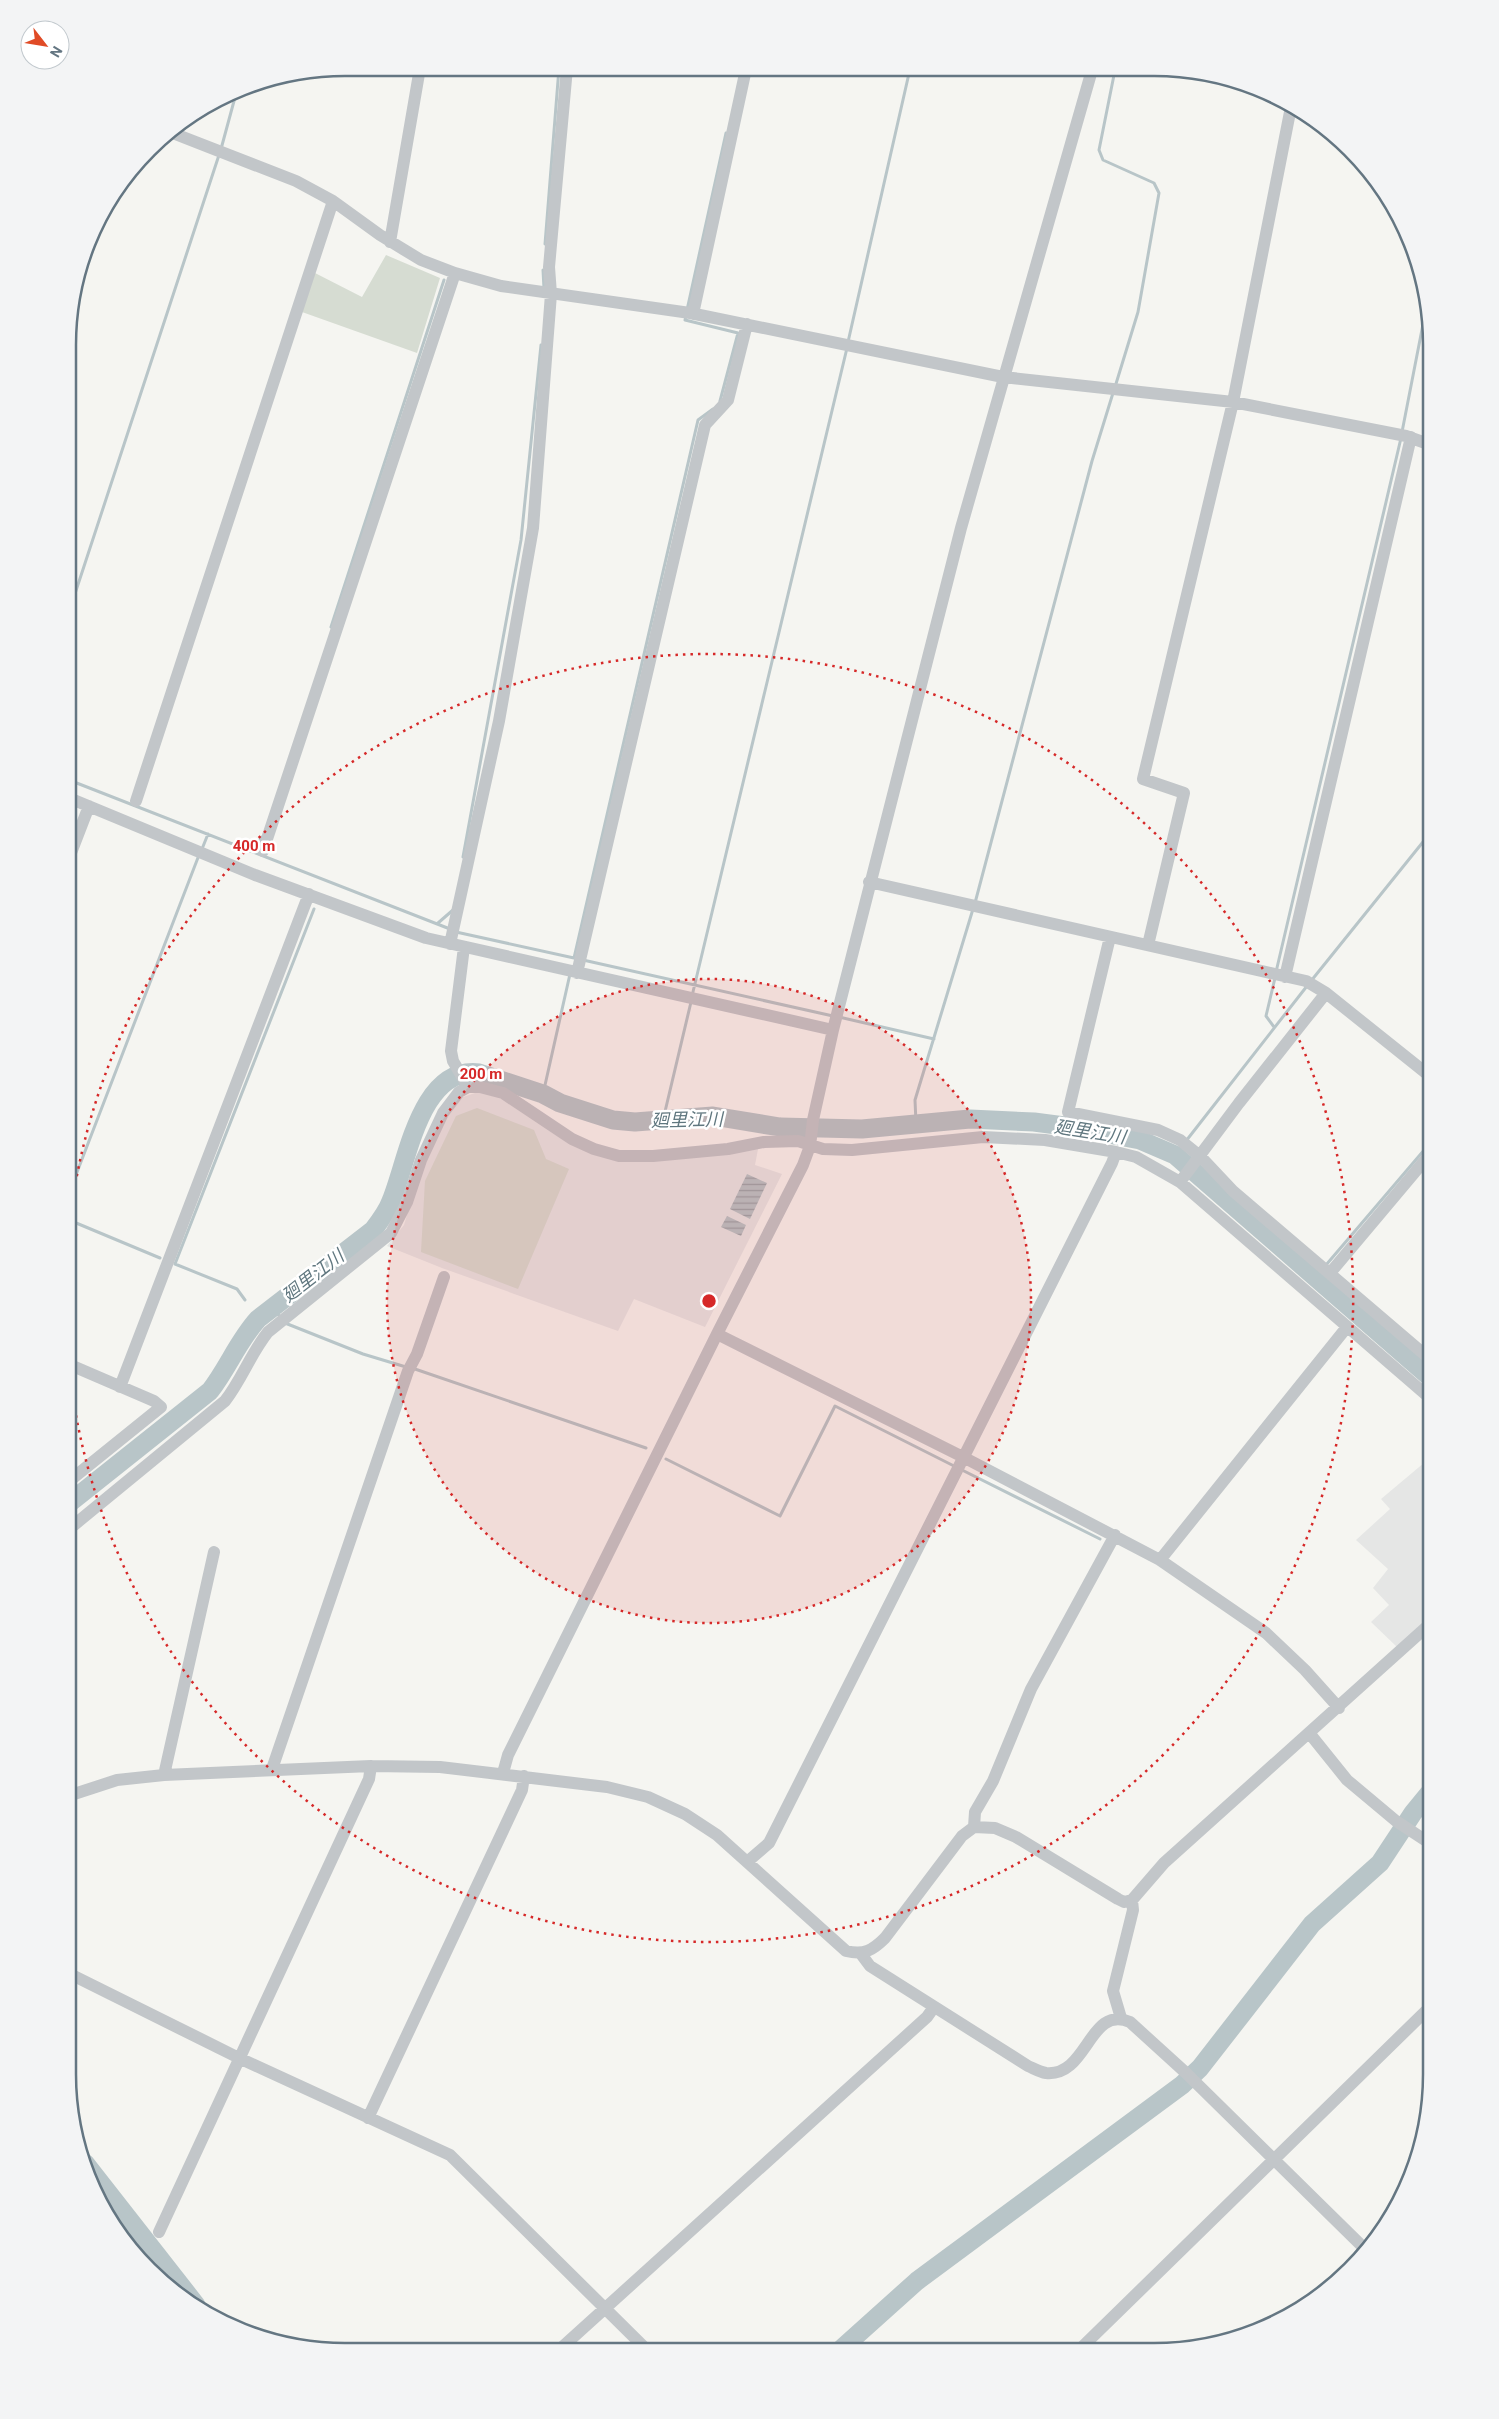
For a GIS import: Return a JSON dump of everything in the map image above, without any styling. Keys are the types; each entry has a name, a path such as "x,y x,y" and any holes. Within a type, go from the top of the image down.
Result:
{"street":[{"path":"390,242 419,76"},
{"path":"452,935 499,721 533,528 546,293 566,76"},
{"path":"689,313 744,76"},
{"path":"503,1773 508,1754 803,1164 810,1143 813,1120 835,1021 869,882 1003,377 1090,76"},
{"path":"1148,945 1184,793 1143,779 1233,402 1290,113"},
{"path":"178,135 296,181 334,202 390,242 421,260 455,273 501,286 689,313 1003,377 1233,402 1405,436 1423,442"},
{"path":"136,801 334,202"},
{"path":"263,851 455,273"},
{"path":"576,967 704,426 728,400 747,324"},
{"path":"1279,976 1405,436"},
{"path":"76,801 201,852 426,938 452,935"},
{"path":"76,840 89,806"},
{"path":"869,882 1306,981 1322,990 1423,1067"},
{"path":"120,1387 310,894"},
{"path":"452,935 464,947 576,967 692,998 835,1021"},
{"path":"1110,936 1068,1112 1158,1130 1184,1143 1233,1191 1423,1353"},
{"path":"464,947 451,1051 453,1061 468,1087"},
{"path":"1182,1179 1200,1159 1322,990"},
{"path":"76,1523 225,1401 234,1389 257,1346 284,1319 391,1233 407,1202 421,1160 443,1113 458,1092 468,1087 480,1087 503,1093 572,1139 594,1149 619,1156 653,1156 728,1149 764,1142 798,1141 810,1143 823,1149 852,1150 983,1137 1045,1140 1136,1157 1182,1179 1347,1327 1423,1392"},
{"path":"747,1862 769,1843 1116,1152"},
{"path":"1326,1269 1423,1162"},
{"path":"272,1769 410,1367 417,1354 444,1277"},
{"path":"1160,1560 1347,1327"},
{"path":"717,1334 959,1464 1115,1534 1160,1560 1266,1633 1305,1670 1339,1708"},
{"path":"76,1368 154,1401 161,1407 76,1476"},
{"path":"974,1826 975,1812 993,1781 1031,1690 1115,1534"},
{"path":"164,1775 214,1552"},
{"path":"76,1793 117,1780 164,1775 371,1766 440,1767 503,1773 607,1787 648,1796 685,1814 717,1835 846,1951 861,1954 873,1950 885,1938 962,1836 974,1826 995,1828 1016,1837 1118,1899 1124,1902 1132,1900 1164,1863 1423,1631"},
{"path":"1310,1734 1347,1780 1396,1821 1423,1839"},
{"path":"159,2232 369,1779 371,1766"},
{"path":"368,2118 522,1790 524,1776"},
{"path":"1121,2018 1113,1991 1132,1910 1132,1900"},
{"path":"861,1954 870,1966 1028,2066 1046,2073 1061,2071 1075,2061 1101,2026 1112,2018 1121,2018 1130,2022 1197,2084 1361,2245"},
{"path":"76,1977 239,2058 450,2155 640,2343"},
{"path":"567,2343 920,2024 934,2007"},
{"path":"1086,2343 1423,2014"}],"shaded area":[{"path":"386,255 440,278 417,353 302,312 315,273 362,297"},
{"path":"478,1092 501,1097 593,1154 758,1149 755,1165 782,1174 705,1327 634,1299 618,1331 442,1268 387,1246 404,1225 423,1162 457,1099"},
{"path":"477,1108 534,1130 546,1159 569,1169 518,1289 421,1252 425,1181 456,1116"},
{"path":"747,1174 767,1183 750,1219 730,1209"},
{"path":"727,1216 746,1225 741,1236 721,1227"},
{"path":"1423,1464 1423,1623 1397,1647 1371,1622 1389,1605 1373,1588 1388,1569 1356,1540 1390,1509 1381,1499"}],"waterway":[{"path":"545,244 558,76"},
{"path":"848,342 908,76"},
{"path":"1114,76 1099,150 1103,160 1154,183 1159,193 1138,312 1115,387"},
{"path":"221,149 234,100"},
{"path":"687,310 726,133"},
{"path":"76,591 219,155"},
{"path":"543,270 544,289"},
{"path":"331,627 444,280"},
{"path":"686,316 685,320 738,333 720,401"},
{"path":"1402,432 1422,329"},
{"path":"463,857 521,540 541,345"},
{"path":"692,996 847,348"},
{"path":"975,903 1092,461 1113,393"},
{"path":"456,932 574,958 698,420 713,409"},
{"path":"1276,972 1401,438"},
{"path":"76,783 450,929"},
{"path":"202,849 208,834"},
{"path":"250,851 262,837"},
{"path":"1311,981 1423,842"},
{"path":"76,1175 199,855"},
{"path":"175,1264 314,909"},
{"path":"916,1123 915,1100 973,909"},
{"path":"438,923 453,910"},
{"path":"583,960 833,1016"},
{"path":"543,1094 570,974"},
{"path":"1274,1027 1266,1016 1275,978"},
{"path":"1186,1141 1307,986"},
{"path":"663,1120 691,1002"},
{"path":"839,1017 934,1039"},
{"name":"廻里江川","path":"76,1498 210,1391 258,1319 373,1230 389,1205 419,1119 430,1100 443,1084 459,1075 479,1073 613,1120 635,1122 713,1116 780,1127 862,1129 970,1119 1034,1122 1140,1140 1175,1155 1423,1371"},
{"path":"1175,1155 1182,1146"},
{"path":"1326,1265 1423,1151"},
{"path":"76,1223 160,1258"},
{"path":"175,1264 237,1289 245,1300"},
{"path":"1314,1278 1322,1269"},
{"path":"272,1307 281,1318"},
{"name":"廻里江川","path":"254,1313 258,1319"},
{"path":"285,1323 363,1354 406,1367"},
{"path":"412,1368 646,1448"},
{"path":"666,1459 780,1516 835,1406 956,1467"},
{"path":"962,1470 1100,1539"},
{"path":"848,2343 917,2281 1182,2085 1200,2068 1312,1924 1380,1863 1423,1801"},
{"path":"98,2180 182,2287"}]}
